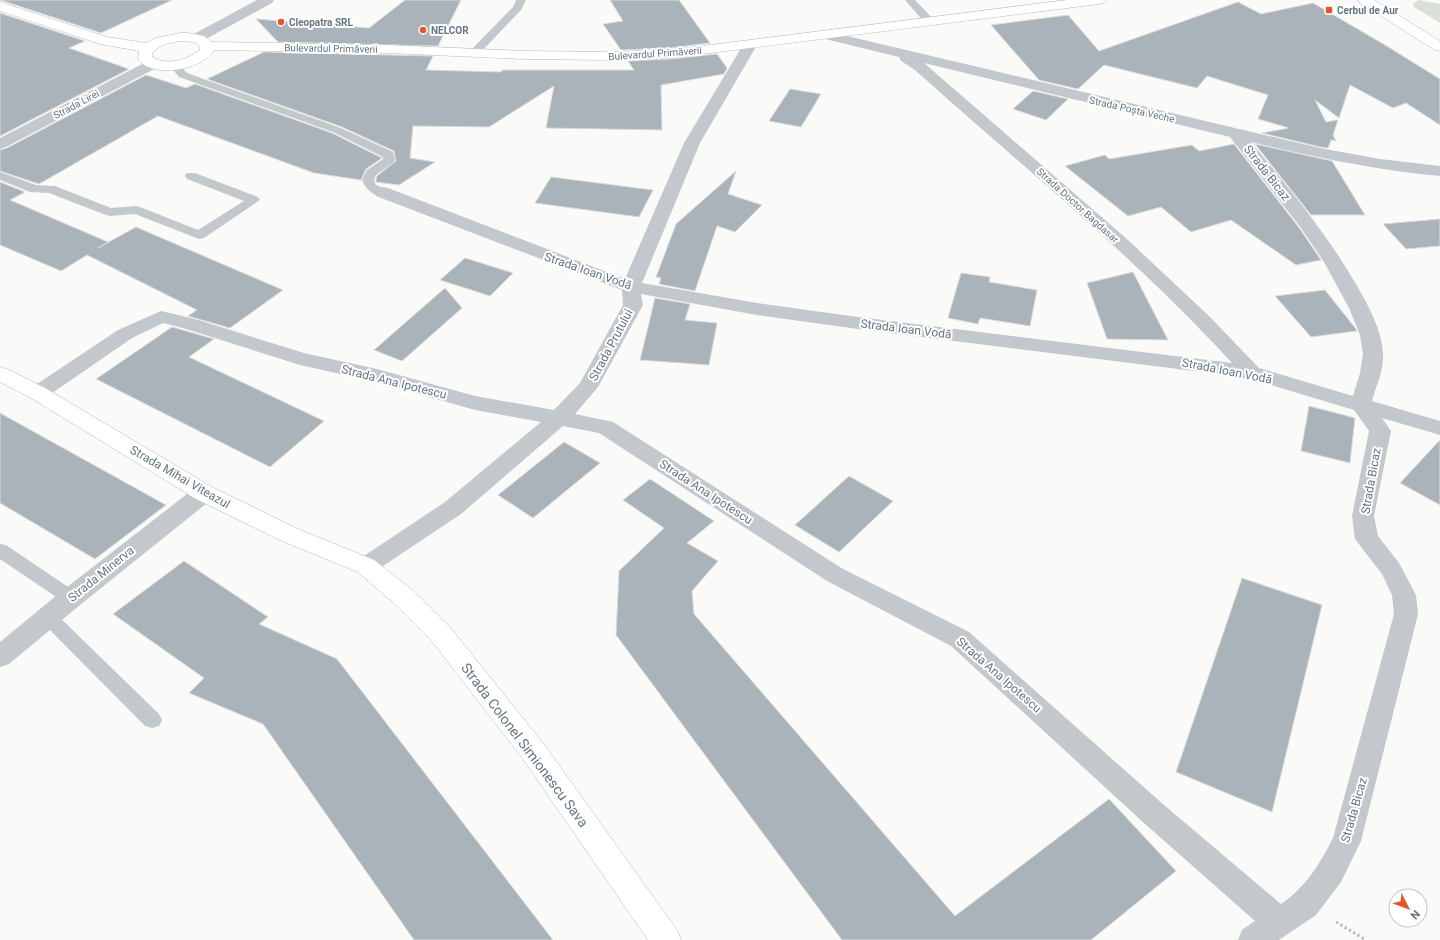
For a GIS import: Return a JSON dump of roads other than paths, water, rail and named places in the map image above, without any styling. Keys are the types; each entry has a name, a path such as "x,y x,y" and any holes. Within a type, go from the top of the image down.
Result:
{"main road":[{"name":"Bulevardul Primăverii","path":"148,48 170,38 180,37 202,42 474,53 609,56 670,54 1099,0"},
{"path":"1365,0 1440,47"},
{"path":"0,6 105,41 148,48"},
{"path":"148,48 144,52 144,59 153,64 178,64 196,59 207,51 202,42"},
{"name":"Strada Mihai Viteazul","path":"0,374 38,393 204,493 290,535 366,566"},
{"name":"Strada Colonel Simionescu Sava","path":"366,566 406,599 440,633 533,751 666,940"}],"street":[{"path":"202,42 267,0"},
{"name":"Strada Poșta Veche","path":"826,35 1235,133 1368,163 1440,171"},
{"name":"Strada Prutului","path":"366,566 453,508 558,419 588,387 633,305 631,287 692,144 750,45"},
{"name":"Strada Doctor Bagdasar","path":"892,50 920,67 1113,235 1201,317 1223,339 1252,373"},
{"name":"Strada Lirei","path":"0,144 153,64"},
{"name":"Strada Bicaz","path":"1235,133 1310,227 1363,314 1370,337 1373,355 1371,369 1361,404 1380,431 1363,516 1367,539 1392,570 1404,595 1406,614 1347,841 1331,872 1305,905 1253,940"},
{"name":"Strada Ioan Vodă","path":"382,192 631,287 757,309 858,323 1210,366 1252,373 1440,428"},
{"name":"Strada Ana Ipotescu","path":"38,393 125,334 161,318 188,323 300,359 377,376 475,403 558,419 605,426 834,575 960,638 1154,814 1280,922"},
{"name":"Strada Minerva","path":"0,657 71,598 204,493"}],"lane":[{"path":"474,53 517,8 521,0"},
{"path":"910,0 929,21"},
{"path":"178,64 178,70 183,75 337,130 389,155 389,160 371,173 368,180 371,187 382,192"},
{"path":"0,176 34,189 52,189 110,212 136,210 199,235 254,200 191,176"},
{"path":"0,550 71,598"},
{"path":"48,617 152,720"}],"place":[{"name":"Cerbul de Aur","path":"1329,10"},
{"name":"Cleopatra SRL","path":"281,22"},
{"name":"NELCOR","path":"423,30"}]}
